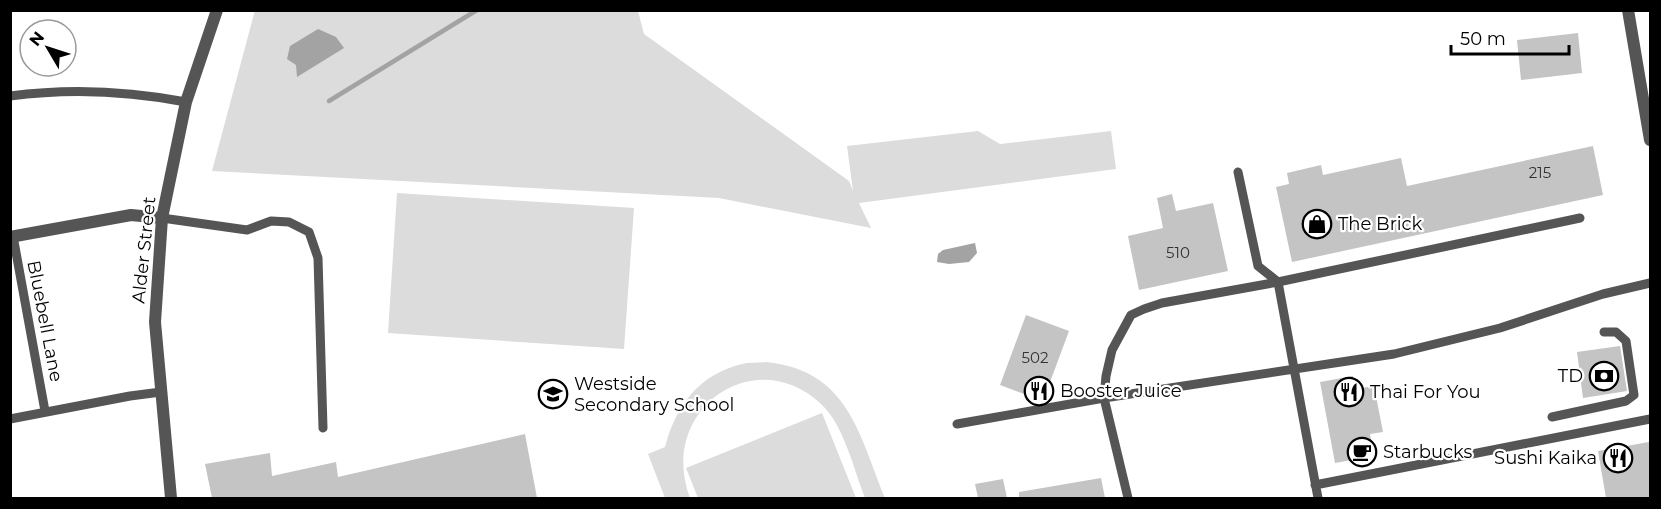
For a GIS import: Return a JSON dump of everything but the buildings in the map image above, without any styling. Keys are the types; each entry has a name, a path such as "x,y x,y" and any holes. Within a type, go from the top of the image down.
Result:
{"street":[{"name":"Alder Street","path":"171,498 155,322 162,218 186,102 217,10"},
{"path":"1628,10 1648,109 1650,140"},
{"path":"12,236 131,215 162,218"}],"lane":[{"path":"10,96 83,91 140,93 186,102"},
{"path":"1238,172 1258,266 1278,282 1318,498"},
{"path":"162,218 246,230 271,221 289,222 309,232 318,258 323,428"},
{"path":"1128,498 1104,398 1112,350 1131,315 1162,303 1278,282 1581,218"},
{"name":"Bluebell Lane","path":"12,236 45,411"},
{"path":"957,424 1104,398 1394,354 1500,328 1603,294 1650,283"},
{"path":"1552,417 1626,401 1634,395 1626,341 1616,332 1604,332"},
{"path":"10,419 161,392"},
{"path":"1315,485 1648,420"}],"shaded area":[{"path":"255,10 638,11 644,34 849,181 853,191 847,146 978,131 1000,144 1111,131 1116,169 859,203 871,228 719,198 212,171"},
{"path":"318,29 336,37 344,48 297,77 296,65 287,59 290,46"},
{"path":"397,193 634,208 624,349 388,333"},
{"path":"975,243 977,253 969,262 949,264 937,262 938,254 943,250"},
{"path":"766,362 794,368 816,378 833,392 858,429 885,498 865,498 842,436 821,404 795,386 768,380 741,383 718,395 699,413 687,438 683,466 690,498 665,498 648,454 665,447 675,418 691,394 701,384 727,369 742,364"},
{"path":"822,413 856,498 698,498 686,468"}],"waterway":[{"path":"329,101 477,10"}],"place":[{"name":"The Brick","path":"1317,224"},
{"name":"TD","path":"1604,376"},
{"name":"Booster Juice","path":"1039,391"},
{"name":"Thai For You","path":"1349,392"},
{"name":"Westside Secondary School","path":"553,394"},
{"name":"Starbucks","path":"1362,452"},
{"name":"Sushi Kaika","path":"1618,458"}]}
